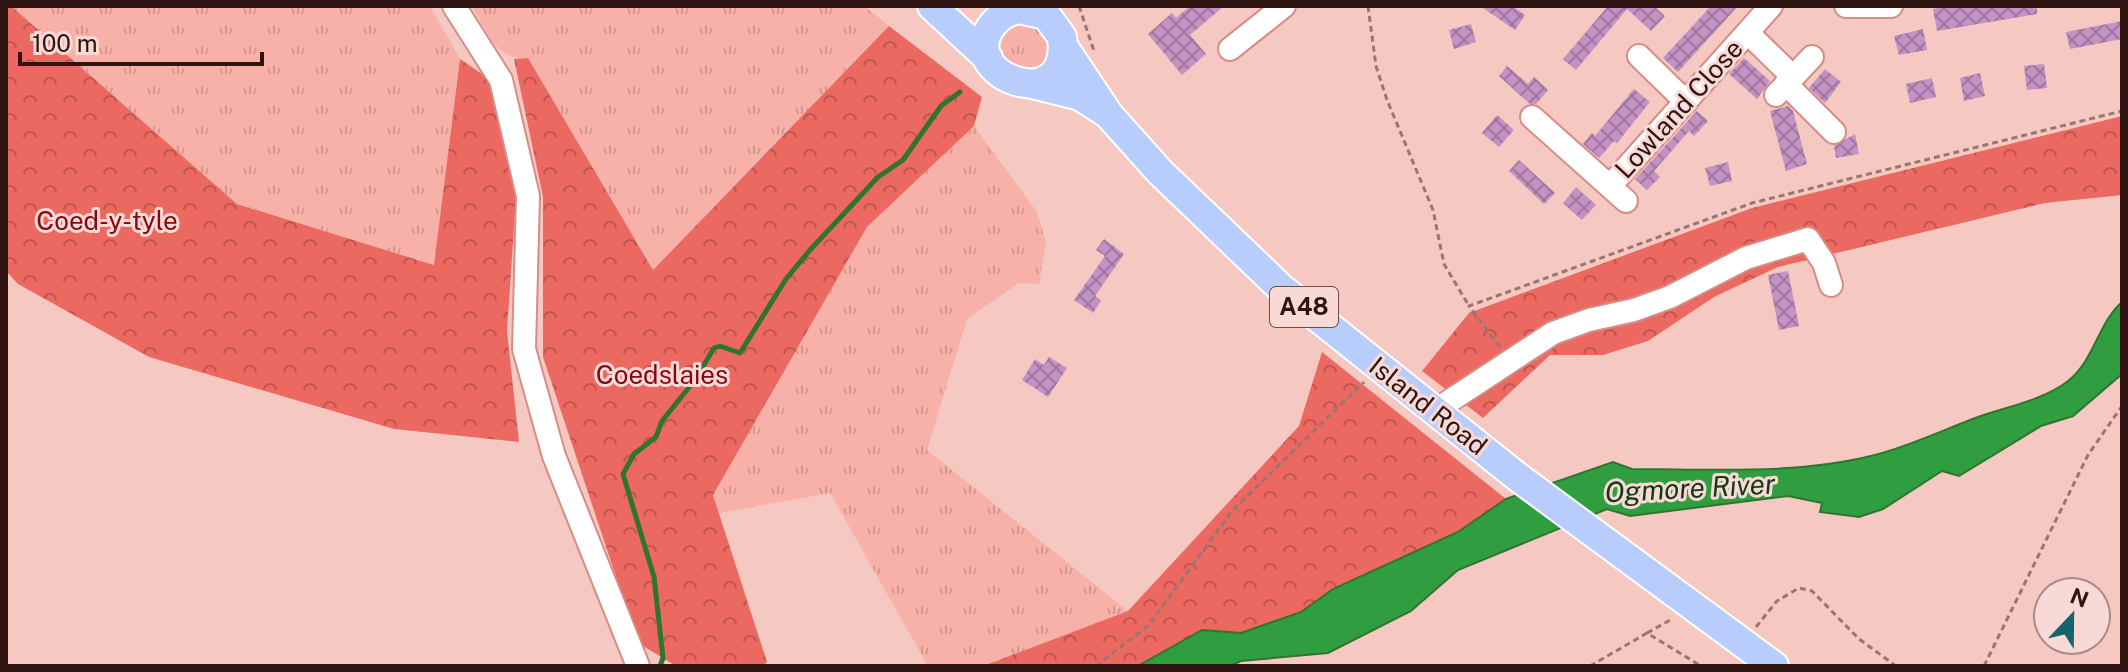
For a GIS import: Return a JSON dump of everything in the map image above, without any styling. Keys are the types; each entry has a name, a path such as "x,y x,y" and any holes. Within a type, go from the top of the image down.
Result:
{"main road":[{"path":"937,8 1037,10 1060,27 1062,56 1051,74 1032,84 1010,82 1000,76 988,58 937,8"},
{"path":"988,58 988,35 1013,11"},
{"name":"Island Road","path":"1060,27 1109,115 1220,232 1378,368 1436,410 1519,478 1774,666"},
{"name":"Island Road","path":"1032,84 1080,96 1109,115"}],"street":[{"path":"454,6 501,80 528,196 524,349 554,456 638,666"},
{"path":"1230,49 1284,6"},
{"name":"Lowland Close","path":"1532,117 1618,194 1686,102 1771,6"},
{"path":"1846,6 1891,6"},
{"name":"Lowland Close","path":"1748,33 1785,85 1834,132"},
{"path":"1639,56 1686,102"},
{"path":"1785,85 1812,57"},
{"path":"1436,410 1553,333 1670,297 1746,258 1792,243 1808,239 1816,248 1831,285"}],"path":[{"path":"1368,6 1376,66 1390,111 1433,210 1444,264 1469,306 1497,342 1508,364"},
{"path":"1469,306 1752,203 2122,111"},
{"path":"1096,666 1148,626 1232,511 1378,368"},
{"path":"1984,666 2088,455 2122,406"},
{"path":"1753,632 1758,621 1777,601 1799,588 1812,591 1859,639 1896,666"},
{"path":"1590,666 1673,618 1688,605"},
{"path":"1647,633 1701,666"}],"green space":[{"name":"Coed-y-tyle","path":"6,6 11,6 237,204 434,265 460,59 488,78 516,198 507,331 519,442 394,429 149,357 18,284 6,271"},
{"path":"11,6 430,6 460,59 435,265 237,204"},
{"path":"472,6 864,6 889,26 653,270 528,58 507,55 500,49"},
{"path":"1026,21 1044,28 1051,46 1044,64 1026,71 1008,64 1001,46 1008,28"},
{"name":"Coedslaies","path":"889,26 982,97 974,126 867,227 713,495 767,662 763,666 676,666 638,643 543,357 543,197 514,59 528,58 653,270"},
{"path":"2122,116 2122,195 2045,203 1778,267 1714,297 1648,341 1603,355 1550,355 1483,418 1422,371 1469,313 1752,208"},
{"path":"974,126 1037,212 1046,243 1039,284 1019,283 967,319 927,450 1128,611 983,666 928,666 830,493 719,513 713,495 867,227"},
{"path":"1322,352 1506,499 1458,532 1333,589 1301,612 1241,633 1202,630 1138,666 983,666 1128,611 1299,426"}],"water":[{"name":"Ogmore River","path":"2122,302 2122,374 2073,416 2041,426 1959,476 1942,471 1883,509 1859,517 1820,512 1822,503 1788,496 1630,516 1607,509 1458,570 1411,611 1328,653 1241,661 1230,666 1138,666 1202,630 1241,633 1301,612 1333,589 1458,532 1506,499 1613,462 1632,469 1724,470 1815,466 1901,447 2036,398 2058,388 2077,373 2107,320"}],"building":[{"path":"1190,6 1224,6 1190,35 1206,54 1182,75 1148,34 1172,13 1176,18"},
{"path":"1480,6 1512,6 1525,15 1515,30"},
{"path":"1608,6 1654,6 1665,16 1651,31 1627,9 1576,70 1563,59"},
{"path":"1711,6 1738,6 1678,72 1663,58"},
{"path":"1946,6 2037,6 2037,14 1937,31 1933,9"},
{"path":"2122,21 2122,39 2070,49 2066,32"},
{"path":"1471,24 1476,42 1454,49 1449,30"},
{"path":"1923,29 1927,50 1899,55 1894,36"},
{"path":"1744,58 1770,81 1757,99 1729,74"},
{"path":"2044,64 2047,88 2027,90 2024,66"},
{"path":"1507,66 1528,84 1534,77 1548,90 1536,104 1530,104 1499,76"},
{"path":"1825,69 1841,82 1825,103 1809,88"},
{"path":"1980,73 1985,96 1964,101 1960,78"},
{"path":"1932,78 1936,97 1910,103 1906,84"},
{"path":"1634,89 1650,102 1617,143 1614,141 1599,158 1583,144 1592,133 1595,136"},
{"path":"1788,106 1793,111 1807,164 1786,171 1770,111"},
{"path":"1697,111 1708,121 1694,136 1689,131 1654,171 1660,177 1647,190 1635,179"},
{"path":"1497,115 1514,130 1499,147 1482,133"},
{"path":"1855,134 1859,154 1836,158 1834,146"},
{"path":"1519,160 1555,193 1544,204 1509,171"},
{"path":"1728,162 1732,181 1710,186 1705,168"},
{"path":"1576,187 1596,205 1582,220 1563,203"},
{"path":"1104,239 1124,254 1095,296 1101,301 1093,313 1074,300 1105,256 1096,250"},
{"path":"1788,271 1799,326 1779,330 1768,275"},
{"path":"1049,357 1067,368 1048,397 1022,380 1035,359 1044,365"}],"waterway":[{"path":"660,666 663,658 654,577 623,474 634,454 656,437 662,421 695,380 714,348 720,346 740,353 786,279 810,250 878,177 903,160 941,106 960,92"}]}
